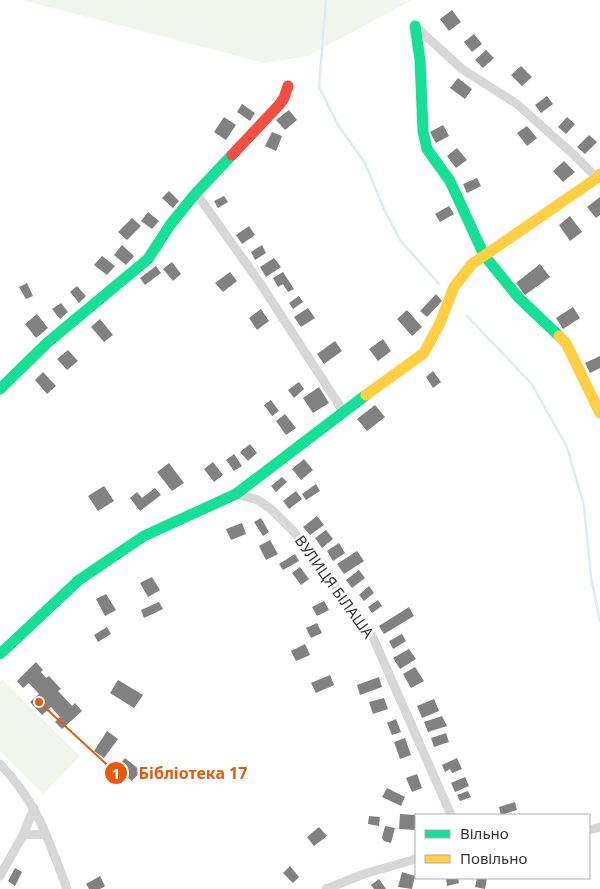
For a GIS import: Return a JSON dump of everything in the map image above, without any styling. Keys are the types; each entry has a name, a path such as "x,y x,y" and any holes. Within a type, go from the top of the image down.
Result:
{"street":[{"path":"0,654 79,580 144,536 236,494 343,411 424,353 440,323 454,287 472,264 598,176 517,104 462,69 415,26"},
{"path":"415,26 420,60 423,131 427,148 450,181 484,255 518,296 566,343 600,413"},
{"path":"0,389 47,343 148,259 170,225 196,193 279,105 288,86"},
{"path":"196,193 255,275 343,411"},
{"name":"ВУЛИЦЯ БІЛАША","path":"236,494 258,500 271,509 294,532 371,633 451,814"},
{"path":"0,764 24,792 40,818 67,889"},
{"path":"0,876 23,835 34,808"},
{"path":"23,835 46,834"},
{"path":"326,889 364,874 415,859"}],"shaded area":[{"path":"22,0 412,0 308,56 265,63"},
{"path":"2,680 80,756 43,794 0,751 0,682"}],"building":[{"path":"452,10 461,22 449,31 440,19"},
{"path":"474,34 482,44 472,52 464,42"},
{"path":"486,50 494,58 483,68 475,60"},
{"path":"521,66 532,77 522,86 511,75"},
{"path":"458,78 472,89 465,99 450,88"},
{"path":"547,96 553,104 541,113 535,105"},
{"path":"242,104 255,113 250,121 237,112"},
{"path":"289,110 297,120 285,130 276,120"},
{"path":"224,117 236,125 226,140 214,132"},
{"path":"567,117 575,124 566,134 558,127"},
{"path":"443,125 449,136 436,143 430,132"},
{"path":"527,126 537,138 527,146 517,133"},
{"path":"272,132 282,136 276,151 265,146"},
{"path":"589,135 597,142 585,154 577,147"},
{"path":"457,148 467,160 456,168 447,156"},
{"path":"564,161 575,172 563,182 553,171"},
{"path":"477,178 481,186 467,193 463,184"},
{"path":"169,191 179,201 173,208 162,198"},
{"path":"224,196 228,202 218,208 214,201"},
{"path":"600,197 600,215 596,218 587,207"},
{"path":"449,206 454,214 440,222 435,214"},
{"path":"148,212 159,221 152,229 141,221"},
{"path":"570,216 582,232 570,241 559,225"},
{"path":"132,218 141,226 127,240 118,232"},
{"path":"249,226 255,235 242,244 236,235"},
{"path":"122,245 134,256 126,265 114,255"},
{"path":"262,245 266,253 255,260 251,252"},
{"path":"102,256 115,266 107,275 94,265"},
{"path":"274,258 281,267 266,277 260,267"},
{"path":"172,262 181,274 173,281 163,269"},
{"path":"540,264 550,277 525,295 516,283"},
{"path":"156,266 161,273 145,285 140,278"},
{"path":"230,272 237,281 223,292 215,283"},
{"path":"283,272 294,289 288,292 283,284 278,287 273,278"},
{"path":"27,283 33,296 26,299 19,287"},
{"path":"77,286 86,296 79,303 70,292"},
{"path":"436,294 442,301 427,317 420,311"},
{"path":"299,296 303,302 293,309 289,303"},
{"path":"61,303 68,312 60,319 52,309"},
{"path":"573,307 580,318 563,329 556,318"},
{"path":"308,308 315,318 301,327 294,317"},
{"path":"261,309 269,321 257,330 249,318"},
{"path":"407,310 422,327 412,336 397,319"},
{"path":"37,314 48,328 36,338 25,324"},
{"path":"100,319 113,335 104,342 91,327"},
{"path":"383,339 391,351 378,361 369,349"},
{"path":"335,341 342,351 324,364 317,354"},
{"path":"68,350 78,361 67,370 57,359"},
{"path":"600,356 600,368 590,373 585,363"},
{"path":"433,371 441,382 433,388 426,377"},
{"path":"43,372 56,386 47,394 35,380"},
{"path":"299,382 304,389 294,398 288,390"},
{"path":"319,387 329,403 313,413 303,398"},
{"path":"271,400 279,411 272,416 264,405"},
{"path":"375,405 385,417 367,431 357,419"},
{"path":"285,414 296,428 286,435 276,421"},
{"path":"250,444 257,453 248,461 240,452"},
{"path":"234,454 242,466 234,471 226,460"},
{"path":"304,459 313,470 301,480 292,469"},
{"path":"213,462 223,475 214,482 204,469"},
{"path":"169,463 184,483 172,491 157,472"},
{"path":"282,477 287,482 276,492 271,486"},
{"path":"316,484 320,491 306,500 302,494"},
{"path":"104,486 114,501 98,511 88,496"},
{"path":"155,488 161,495 140,511 130,498 137,492 142,498"},
{"path":"296,491 302,499 289,509 283,501"},
{"path":"317,516 324,525 310,535 303,527"},
{"path":"261,518 269,532 263,536 254,522"},
{"path":"242,523 246,534 231,540 226,529"},
{"path":"326,530 333,539 322,548 315,538"},
{"path":"270,540 278,554 266,560 259,546"},
{"path":"339,543 345,553 333,561 327,551"},
{"path":"357,551 364,561 344,574 337,564"},
{"path":"295,554 299,561 283,570 279,564"},
{"path":"300,567 309,579 301,585 292,573"},
{"path":"359,570 365,578 352,588 346,580"},
{"path":"152,577 160,590 148,597 140,583"},
{"path":"369,586 374,593 364,601 359,595"},
{"path":"106,594 116,610 105,616 96,599"},
{"path":"378,600 382,606 372,613 368,607"},
{"path":"324,601 329,610 317,616 312,607"},
{"path":"159,602 163,609 144,618 141,610"},
{"path":"409,607 414,616 384,634 379,626"},
{"path":"317,623 322,633 311,638 306,628"},
{"path":"107,627 111,634 98,642 94,635"},
{"path":"402,634 406,641 393,649 389,641"},
{"path":"305,644 310,655 296,661 291,651"},
{"path":"409,649 416,659 400,669 393,658"},
{"path":"36,662 43,670 41,672 46,678 49,676 61,689 58,691 72,706 75,703 82,711 62,729 55,722 60,717 51,707 42,715 30,702 39,694 29,683 23,688 17,681"},
{"path":"415,667 424,681 411,688 403,674"},
{"path":"330,675 334,685 316,693 311,683"},
{"path":"379,677 382,687 360,695 357,685"},
{"path":"118,680 143,695 134,708 110,693"},
{"path":"384,698 388,709 373,714 369,702"},
{"path":"434,699 439,711 422,718 417,706"},
{"path":"442,716 447,726 428,732 424,722"},
{"path":"396,719 401,732 392,735 387,723"},
{"path":"107,731 118,739 104,758 94,751"},
{"path":"446,733 449,742 434,747 431,738"},
{"path":"405,738 411,755 400,759 394,742"},
{"path":"125,758 141,771 132,781 116,768"},
{"path":"457,758 462,769 452,773 450,769 445,772 442,765"},
{"path":"417,774 422,788 412,792 406,778"},
{"path":"465,777 469,786 455,792 451,783"},
{"path":"387,788 405,797 401,806 382,797"},
{"path":"468,791 471,797 460,801 457,795"},
{"path":"515,802 517,810 501,814 499,807"},
{"path":"400,814 415,815 415,830 399,829"},
{"path":"369,816 380,817 379,826 368,824"},
{"path":"385,826 395,828 391,843 384,841 382,838"},
{"path":"319,827 327,836 314,846 307,837"},
{"path":"290,866 299,877 293,883 283,873"},
{"path":"15,868 22,872 15,886 8,881"},
{"path":"402,872 415,876 412,889 398,887"},
{"path":"100,876 105,886 100,889 89,889 86,884"},
{"path":"379,879 386,889 374,889 371,885"},
{"path":"446,879 458,879 459,883 447,886"},
{"path":"477,879 487,879 485,889 475,887"}],"waterway":[{"path":"326,0 319,87 338,125 365,163 384,209 400,240 439,284"},
{"path":"467,316 531,383 567,447 584,506 591,577 600,622"}],"traffic: fast":[{"path":"415,26 420,60 423,131 427,149 450,181 484,255 518,297 559,336"},
{"path":"0,389 47,343 148,259 170,225 196,193 232,155"},
{"path":"0,654 79,580 144,536 236,494 366,395"}],"traffic: slow":[{"path":"366,395 424,353 440,323 454,287 472,264 597,178 600,174"},
{"path":"559,336 566,343 600,413"}],"traffic: jam":[{"path":"232,155 279,105 284,98 288,86"}],"place":[{"name":"Бібліотека 17","path":"39,702"}]}
